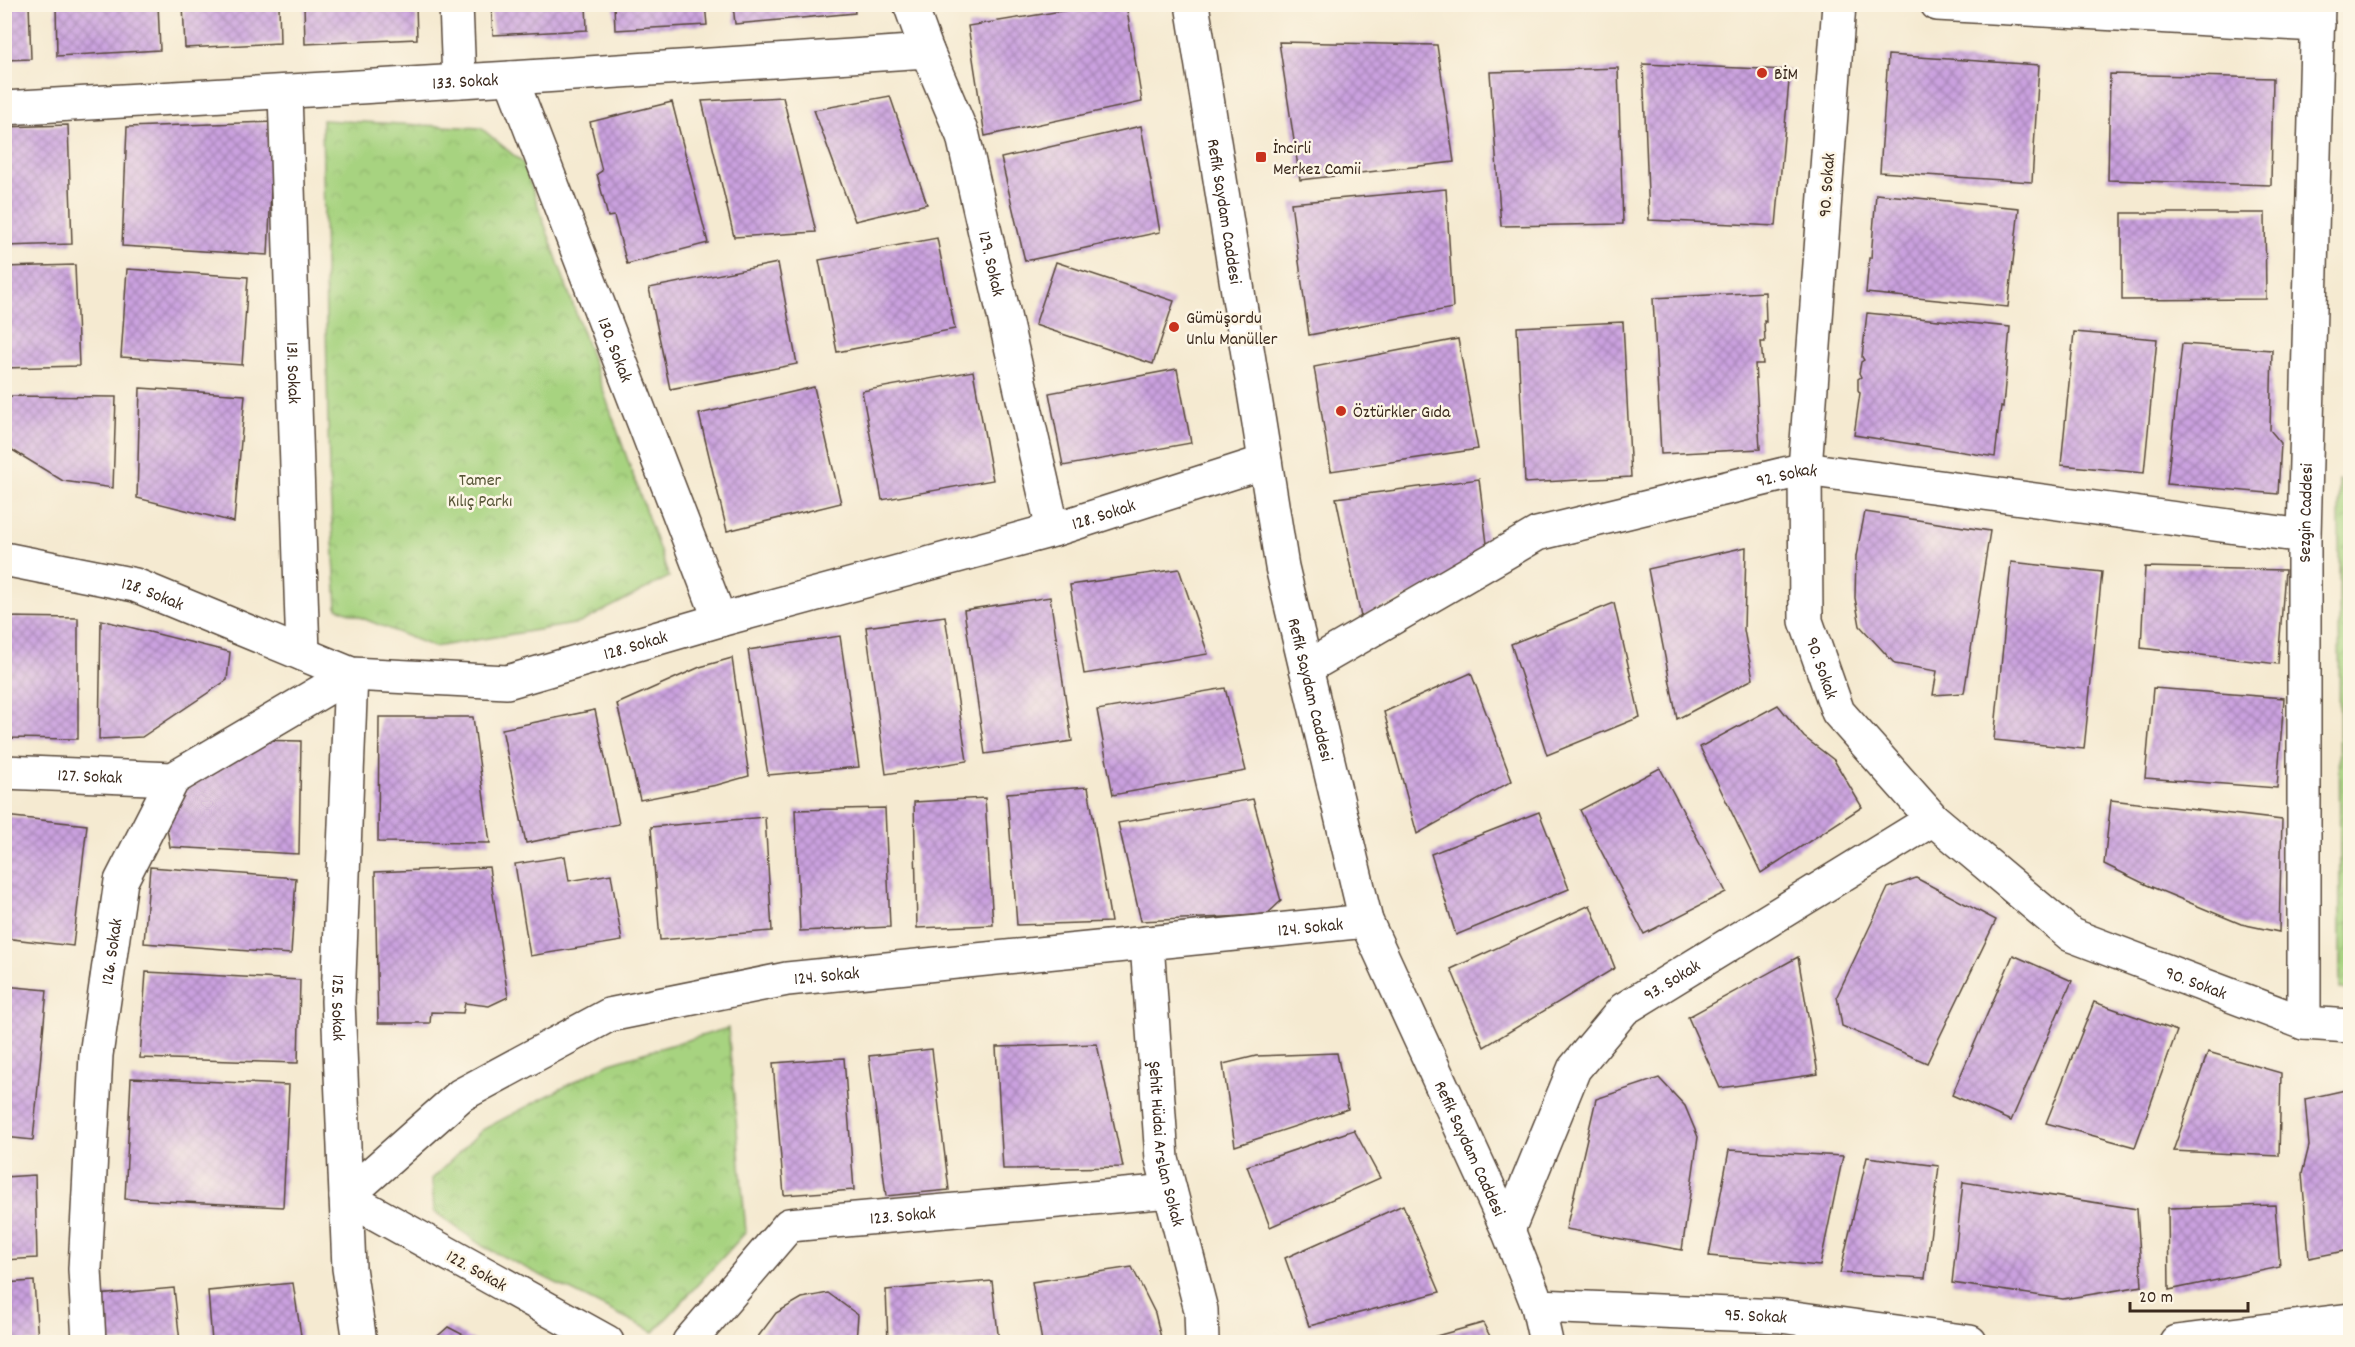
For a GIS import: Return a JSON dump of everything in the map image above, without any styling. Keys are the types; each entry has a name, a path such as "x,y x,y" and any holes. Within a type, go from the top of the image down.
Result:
{"street":[{"path":"456,4 459,81"},
{"name":"129. Sokak","path":"910,4 963,136 1053,530"},
{"name":"Refik Saydam Caddesi","path":"1192,4 1282,567 1366,921 1508,1230 1538,1306 1546,1342"},
{"name":"90. Sokak","path":"1839,4 1805,469 1806,621 1838,712 1933,819 2071,935 2304,1023 2350,1026"},
{"path":"1937,4 2318,15"},
{"name":"Sezgin Caddesi","path":"2304,1023 2304,536 2318,15"},
{"name":"133. Sokak","path":"4,108 285,93 927,51"},
{"name":"130. Sokak","path":"511,78 720,620"},
{"name":"131. Sokak","path":"285,93 303,654"},
{"name":"128. Sokak","path":"4,559 135,585 351,674 507,682 720,620 1053,530 1265,462"},
{"name":"92. Sokak","path":"1306,668 1538,534 1805,469 2304,536"},
{"path":"173,779 351,674"},
{"name":"125. Sokak","path":"351,674 338,1002 349,1268 360,1342"},
{"name":"127. Sokak","path":"4,772 173,779"},
{"name":"126. Sokak","path":"89,1342 85,1269 96,1055 121,881 173,779"},
{"name":"93. Sokak","path":"1508,1230 1574,1069 1624,1009 1933,819"},
{"name":"124. Sokak","path":"346,1197 461,1095 609,1015 787,979 1366,921"},
{"name":"Şehit Hüdai Arslan Sokak","path":"1148,943 1162,1159 1201,1310 1202,1342"},
{"name":"123. Sokak","path":"689,1342 789,1225 1170,1191"},
{"name":"122. Sokak","path":"346,1197 607,1342"},
{"name":"95. Sokak","path":"1538,1306 1779,1316 1970,1342"},
{"path":"2176,1342 2350,1320"}],"green space":[{"name":"Tamer Kılıç Parkı","path":"322,120 481,128 523,163 669,577 580,623 434,647 337,608 329,473"},
{"path":"2339,480 2350,480 2350,990 2340,989"},
{"path":"728,1028 746,1232 654,1332 484,1247 434,1211 432,1179 482,1130 610,1063"}],"building":[{"path":"4,4 29,4 31,59 4,60"},
{"path":"56,4 158,4 160,50 57,56"},
{"path":"183,4 279,4 280,43 185,48"},
{"path":"304,4 416,4 417,39 305,44"},
{"path":"491,4 586,4 587,30 493,35"},
{"path":"614,4 705,4 707,25 615,30"},
{"path":"733,4 854,4 855,13 735,24"},
{"path":"1105,4 1126,4 1142,102 985,136 968,26"},
{"path":"1279,42 1437,45 1454,162 1300,180"},
{"path":"1888,55 2039,65 2032,182 1880,172"},
{"path":"1643,64 1790,70 1776,226 1649,220"},
{"path":"1618,68 1623,224 1501,226 1490,72"},
{"path":"2110,74 2273,78 2271,185 2108,180"},
{"path":"890,96 927,204 855,221 814,110"},
{"path":"783,97 816,232 734,237 702,101"},
{"path":"672,102 708,243 627,264 614,216 608,217 597,174 602,171 590,122"},
{"path":"274,122 268,255 122,246 127,127"},
{"path":"68,125 72,244 4,246 4,127"},
{"path":"1141,126 1160,232 1025,261 1001,158"},
{"path":"1446,189 1453,308 1309,335 1291,203"},
{"path":"1876,194 2019,208 2008,307 1866,293"},
{"path":"2122,213 2265,213 2266,299 2122,300"},
{"path":"937,238 955,329 837,352 819,260"},
{"path":"1056,262 1174,301 1153,364 1035,325"},
{"path":"778,263 797,364 670,389 649,288"},
{"path":"75,265 79,366 4,368 4,267"},
{"path":"127,269 248,277 242,365 121,357"},
{"path":"1765,292 1765,342 1761,342 1763,364 1755,364 1760,449 1661,454 1653,298"},
{"path":"1867,313 2010,327 2003,407 2001,406 1995,457 1854,435 1860,393 1858,379 1861,377 1859,373 1861,362 1864,360 1862,357"},
{"path":"1623,322 1631,477 1525,483 1517,327"},
{"path":"2074,332 2157,339 2144,473 2061,465"},
{"path":"1458,339 1478,449 1331,471 1314,367"},
{"path":"2182,344 2272,350 2270,430 2281,443 2278,494 2167,484"},
{"path":"1177,369 1191,443 1063,466 1049,393"},
{"path":"973,371 993,480 882,500 862,391"},
{"path":"814,387 841,503 727,531 699,414"},
{"path":"140,388 245,395 234,522 137,498"},
{"path":"4,396 116,397 113,488 63,481 4,445"},
{"path":"1479,479 1489,560 1361,617 1336,498"},
{"path":"1865,512 1990,531 1964,693 1933,695 1937,671 1895,664 1860,626 1855,598 1856,556"},
{"path":"1746,547 1744,630 1753,679 1677,719 1648,569"},
{"path":"2011,562 2102,572 2084,749 1994,740"},
{"path":"2145,567 2285,570 2278,664 2141,648"},
{"path":"1179,569 1208,654 1084,674 1070,585"},
{"path":"1050,597 1072,741 985,754 964,610"},
{"path":"1614,603 1640,717 1547,755 1511,644"},
{"path":"945,616 967,761 886,774 866,627"},
{"path":"4,617 78,618 78,739 4,738"},
{"path":"101,620 230,652 227,680 142,737 99,739"},
{"path":"840,636 859,767 768,775 748,650"},
{"path":"732,658 749,776 717,785 640,800 617,704 700,667"},
{"path":"1471,673 1512,781 1417,834 1384,712"},
{"path":"1225,688 1246,771 1113,795 1097,710"},
{"path":"2153,688 2284,698 2277,788 2145,778"},
{"path":"1778,705 1804,737 1834,760 1862,807 1761,873 1700,747"},
{"path":"595,710 619,824 526,843 502,729"},
{"path":"379,717 473,717 490,843 378,842"},
{"path":"250,740 301,741 299,854 170,847 163,802"},
{"path":"1660,768 1726,892 1644,934 1580,810"},
{"path":"1088,787 1111,922 1017,925 1007,793"},
{"path":"985,798 993,925 917,928 914,802"},
{"path":"1253,799 1281,901 1266,915 1141,921 1118,823"},
{"path":"2111,800 2282,820 2279,932 2241,924 2147,885 2104,864"},
{"path":"885,808 890,927 800,931 795,810"},
{"path":"1539,812 1569,889 1456,935 1431,854"},
{"path":"4,816 87,825 73,946 4,938"},
{"path":"765,817 772,931 660,940 651,827"},
{"path":"565,856 569,881 611,874 622,941 530,956 515,864"},
{"path":"150,867 296,878 291,954 144,943"},
{"path":"489,867 508,997 489,1006 465,1003 463,1013 431,1012 430,1023 378,1023 375,872"},
{"path":"1916,878 1996,920 1927,1063 1842,1026 1837,996 1888,888"},
{"path":"1590,905 1615,968 1484,1047 1451,969"},
{"path":"2013,955 2072,981 2011,1121 1952,1095"},
{"path":"1798,957 1818,1074 1720,1088 1688,1017"},
{"path":"146,972 300,980 298,1063 140,1058"},
{"path":"4,986 47,990 33,1140 4,1137"},
{"path":"2094,1002 2177,1031 2135,1147 2046,1123"},
{"path":"1097,1044 1123,1167 1003,1169 996,1047"},
{"path":"932,1049 949,1190 886,1196 869,1056"},
{"path":"2208,1052 2281,1073 2279,1156 2173,1151"},
{"path":"1337,1053 1348,1109 1235,1146 1223,1064 1256,1056"},
{"path":"844,1058 854,1190 784,1195 773,1063"},
{"path":"131,1078 289,1085 283,1207 125,1199"},
{"path":"1659,1078 1685,1106 1698,1137 1682,1250 1566,1229 1596,1099"},
{"path":"2350,1089 2350,1250 2309,1258 2302,1174 2309,1146 2305,1099"},
{"path":"1354,1130 1380,1178 1270,1227 1247,1166"},
{"path":"1729,1150 1843,1156 1820,1266 1709,1256"},
{"path":"1867,1157 1939,1166 1925,1278 1840,1273"},
{"path":"35,1175 37,1258 4,1260 4,1177"},
{"path":"1963,1182 2137,1209 2142,1286 2063,1299 1952,1283"},
{"path":"1403,1205 1440,1292 1309,1326 1285,1258"},
{"path":"2275,1205 2280,1267 2169,1290 2168,1208"},
{"path":"1132,1267 1155,1313 1162,1342 1042,1342 1032,1282"},
{"path":"34,1281 38,1342 4,1342 4,1283"},
{"path":"992,1281 999,1342 888,1342 886,1290"},
{"path":"293,1283 302,1342 212,1342 208,1291"},
{"path":"174,1288 180,1342 102,1342 97,1295"},
{"path":"828,1293 858,1315 856,1342 754,1342 776,1313 802,1298"},
{"path":"1483,1323 1493,1342 1415,1342"},
{"path":"448,1327 477,1342 431,1342"}],"place":[{"name":"BİM","path":"1762,73"},
{"name":"İncirli Merkez Camii","path":"1261,157"},
{"name":"Gümüşordu Unlu Manüller","path":"1174,327"},
{"name":"Öztürkler Gıda","path":"1341,411"}]}
